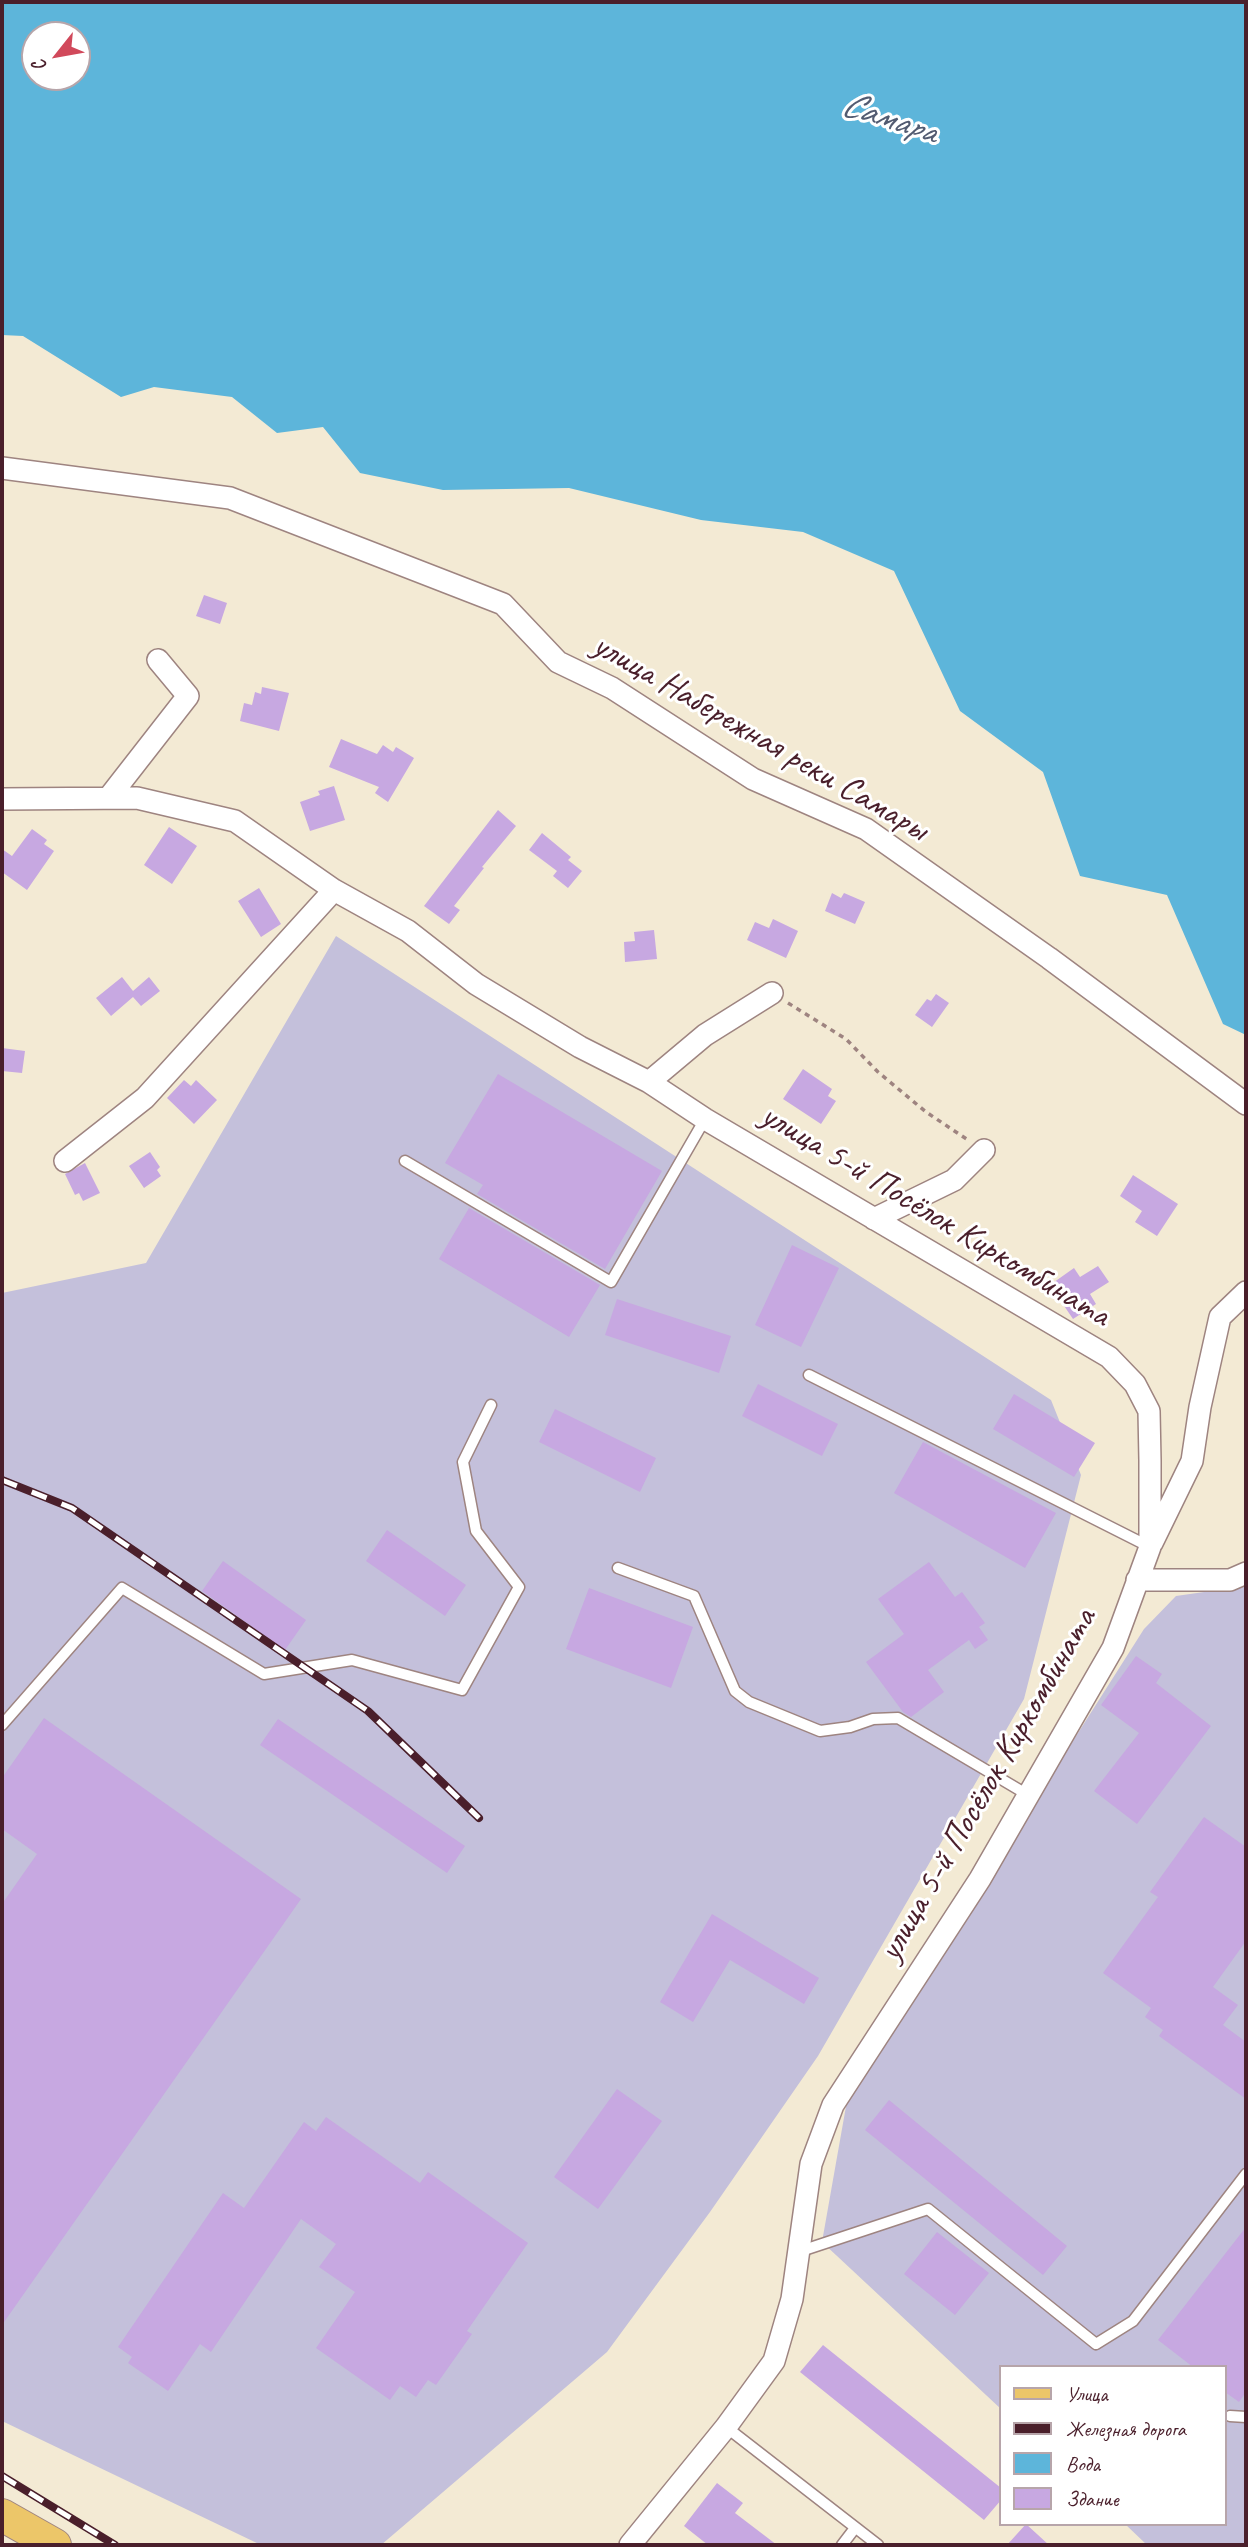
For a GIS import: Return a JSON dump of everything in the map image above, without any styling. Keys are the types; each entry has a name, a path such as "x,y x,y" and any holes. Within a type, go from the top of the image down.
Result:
{"main road":[{"path":"2,2515 55,2545"}],"street":[{"name":"улица Набережная реки Самары","path":"2,468 230,498 503,604 558,662 612,688 753,779 866,829 1049,958 1246,1104"},
{"path":"110,796 188,696 158,660"},
{"name":"улица 5-й Посёлок Киркомбината","path":"2,799 110,796 137,799 236,821 334,890 408,932 476,984 580,1047 649,1082 705,1119 1109,1357 1135,1384 1149,1411 1150,1547 1113,1648 980,1880 833,2105 811,2164 792,2299 774,2361 726,2427 630,2545"},
{"path":"65,1161 145,1098 334,890"},
{"path":"649,1082 705,1035 772,993"},
{"path":"874,1219 954,1180 984,1150"},
{"path":"1150,1547 1192,1461 1200,1407 1220,1317 1246,1292"},
{"path":"1137,1580 1230,1580 1246,1573"}],"lane":[{"path":"405,1161 611,1282 705,1119"},
{"path":"809,1375 1150,1547"},
{"path":"2,1725 122,1588 264,1674 352,1660 462,1690 519,1587 476,1531 463,1462 491,1405"},
{"path":"618,1568 694,1596 735,1691 749,1702 820,1731 850,1727 873,1719 898,1718 1028,1795"},
{"path":"799,2252 928,2209 1096,2344 1133,2321 1246,2175"},
{"path":"1230,2416 1246,2417"},
{"path":"726,2427 878,2545"},
{"path":"842,2545 855,2528"}],"path":[{"path":"772,993 846,1038 878,1072 926,1112 984,1150"}],"shaded area":[{"path":"336,936 1051,1400 1081,1475 1024,1699 818,2056 710,2212 607,2352 381,2545 261,2545 2,2421 2,1293 146,1263"},
{"path":"1246,1586 1246,2545 1147,2545 1127,2526 1227,2526 1227,2365 1000,2365 1000,2408 822,2242 848,2095 1144,1629 1176,1596"}],"water":[{"name":"Самара","path":"2,2 1246,2 1246,1035 1223,1024 1167,895 1080,876 1043,772 960,711 894,571 803,532 701,520 569,488 443,490 360,473 323,427 277,433 232,397 154,387 121,397 23,336 2,335"}],"building":[{"path":"204,595 227,603 220,624 196,616"},
{"path":"262,687 289,693 279,731 240,721 244,703 252,705 255,692 261,694"},
{"path":"341,739 377,754 383,745 393,752 396,747 414,758 388,802 375,793 379,787 329,767"},
{"path":"334,786 345,820 310,831 300,802 320,795 318,791"},
{"path":"498,810 516,826 454,906 460,910 449,924 424,906"},
{"path":"169,827 197,846 172,884 144,865"},
{"path":"32,829 47,840 44,844 54,851 27,890 2,872 2,849 12,856"},
{"path":"542,833 571,857 568,860 582,871 568,888 553,876 557,871 529,850"},
{"path":"259,888 281,924 261,937 238,901"},
{"path":"832,893 841,898 844,893 865,902 855,924 825,911"},
{"path":"773,919 798,931 786,958 747,940 755,922 769,928"},
{"path":"654,930 657,959 625,962 624,942 635,941 634,932"},
{"path":"122,977 133,991 149,977 160,991 141,1006 133,997 111,1016 96,998"},
{"path":"936,994 949,1003 932,1027 915,1015 927,999 931,1001"},
{"path":"2,1048 25,1051 22,1073 2,1071"},
{"path":"803,1069 832,1089 828,1096 836,1101 821,1124 783,1099"},
{"path":"498,1074 662,1171 605,1269 477,1194 483,1185 445,1163"},
{"path":"184,1080 191,1086 196,1080 217,1100 194,1124 167,1098"},
{"path":"150,1152 160,1167 157,1170 161,1176 144,1188 129,1166"},
{"path":"85,1163 100,1193 83,1201 79,1193 75,1195 65,1174"},
{"path":"1133,1175 1178,1204 1157,1236 1135,1222 1142,1211 1120,1196"},
{"path":"469,1208 600,1285 569,1337 439,1259"},
{"path":"792,1245 839,1268 801,1347 755,1325"},
{"path":"1098,1266 1109,1282 1090,1294 1096,1304 1073,1319 1050,1285 1074,1268 1080,1277"},
{"path":"617,1299 731,1336 719,1373 605,1335"},
{"path":"758,1384 838,1424 822,1456 742,1416"},
{"path":"1014,1394 1095,1443 1074,1477 993,1429"},
{"path":"555,1409 656,1458 640,1492 539,1442"},
{"path":"923,1442 1056,1513 1025,1568 894,1493"},
{"path":"387,1530 466,1585 445,1616 366,1561"},
{"path":"223,1561 306,1620 285,1650 202,1591"},
{"path":"929,1562 955,1597 962,1592 985,1623 979,1627 988,1640 975,1649 969,1640 928,1670 944,1692 911,1717 903,1712 866,1662 904,1634 878,1599"},
{"path":"589,1588 693,1627 671,1688 566,1649"},
{"path":"1136,1656 1162,1674 1156,1683 1211,1726 1137,1824 1094,1791 1139,1733 1101,1705"},
{"path":"44,1718 301,1899 2,2325 2,1904 37,1854 2,1829 2,1778"},
{"path":"278,1719 465,1846 447,1873 260,1745"},
{"path":"1204,1817 1246,1847 1246,1941 1213,1987 1238,2005 1223,2025 1246,2042 1246,2099 1159,2036 1163,2030 1145,2017 1151,2008 1103,1973 1158,1897 1150,1892"},
{"path":"712,1914 819,1978 804,2004 730,1960 693,2022 660,2002"},
{"path":"617,2089 662,2121 598,2209 554,2177"},
{"path":"889,2100 1067,2246 1043,2275 865,2130"},
{"path":"326,2117 420,2183 428,2172 528,2243 467,2331 472,2334 436,2385 428,2380 416,2397 400,2386 390,2400 316,2348 355,2292 319,2267 336,2244 301,2219 211,2352 200,2344 168,2391 128,2363 132,2357 118,2347 223,2193 244,2208 304,2122 316,2131"},
{"path":"1246,2227 1246,2392 1239,2402 1227,2393 1227,2365 1190,2365 1158,2340"},
{"path":"937,2232 989,2273 955,2315 904,2274"},
{"path":"823,2345 1000,2487 1000,2501 984,2520 800,2372"},
{"path":"717,2483 743,2503 735,2513 777,2545 708,2545 684,2526"},
{"path":"1024,2526 1028,2526 1049,2545 1007,2545"}],"railway":[{"path":"2,1480 72,1508 368,1711 479,1818"},
{"path":"2,2476 115,2545"}]}
